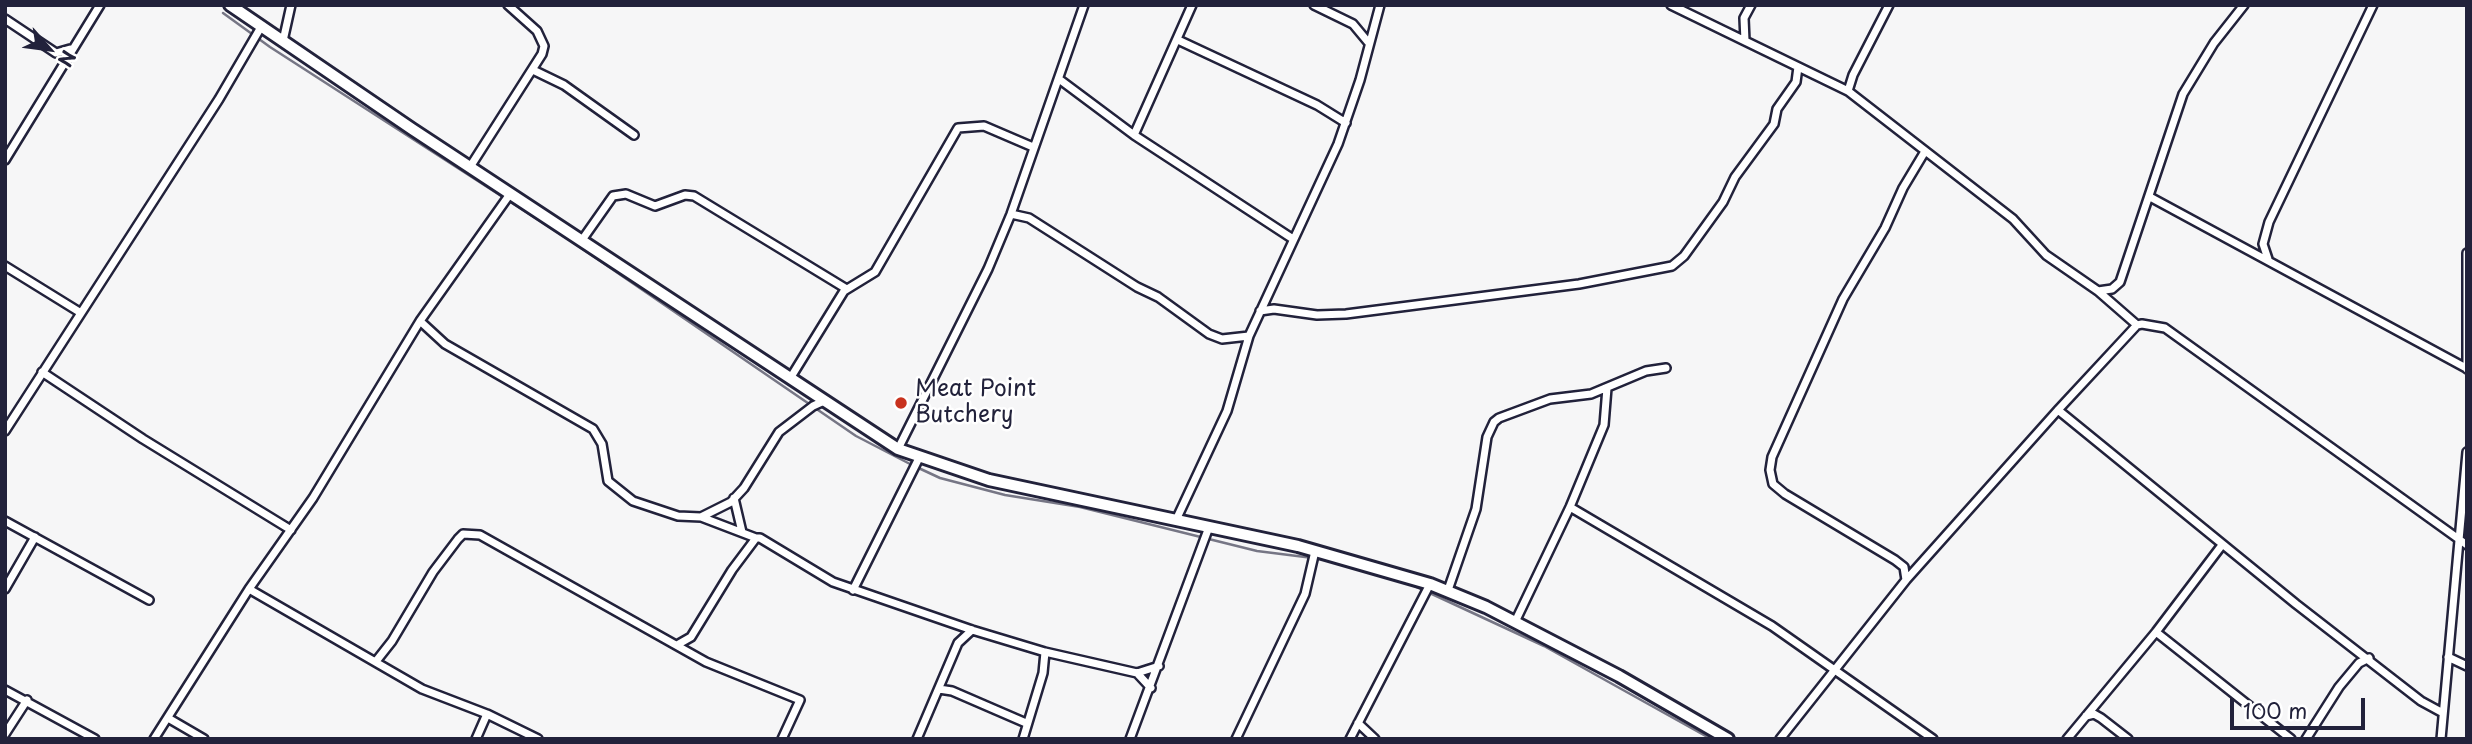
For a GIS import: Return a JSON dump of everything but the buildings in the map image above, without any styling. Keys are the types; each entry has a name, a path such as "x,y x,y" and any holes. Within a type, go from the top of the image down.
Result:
{"main road":[{"path":"230,5 510,194 898,449 989,481 1315,551 1448,590 1619,676 1728,739"}],"street":[{"path":"5,160 100,5"},
{"path":"283,41 291,5"},
{"path":"470,167 533,70 544,46 541,37 508,5"},
{"path":"898,449 988,269 1011,214 1084,5"},
{"path":"1134,135 1192,5"},
{"path":"1314,5 1353,24 1368,42"},
{"path":"1176,520 1227,411 1249,336 1346,123 1380,5"},
{"path":"1671,5 1848,91 1924,153 2013,219 2046,255 2098,290 2137,325"},
{"path":"1745,41 1744,18 1751,5"},
{"path":"1848,91 1853,75 1889,5"},
{"path":"2098,290 2112,289 2120,282 2183,93 2214,43 2244,5"},
{"path":"2268,260 2263,244 2270,222 2373,5"},
{"path":"5,19 55,53 72,48"},
{"path":"5,431 219,99 261,27"},
{"path":"1178,40 1317,105 1346,123"},
{"path":"1261,312 1274,309 1317,315 1346,314 1579,284 1672,266 1684,256 1723,202 1735,177 1774,124 1780,103 1796,82 1798,67"},
{"path":"533,70 564,85 634,135"},
{"path":"1796,82 1815,76"},
{"path":"1059,79 1134,135 1293,239"},
{"path":"791,377 844,291 875,272 958,128 984,126 1034,148"},
{"path":"1906,580 1904,566 1785,494 1773,484 1770,470 1772,457 1843,299 1885,228 1903,188 1924,153"},
{"path":"154,739 249,589 313,498 420,321 510,194"},
{"path":"582,240 613,196 626,194 655,206 685,195 694,196 845,288"},
{"path":"2150,197 2467,369 2467,253"},
{"path":"1011,214 1029,218 1137,288 1158,297 1209,334 1222,339 1249,336"},
{"path":"5,266 81,313"},
{"path":"420,321 445,344 593,429 602,444 608,481 633,501 678,516 701,517 742,531 783,550 832,582 972,630 1045,652 1137,673 1159,666"},
{"path":"1780,739 1906,580 2137,325 2154,324 2165,328 2467,545"},
{"path":"1448,590 1476,509 1488,437 1494,422 1550,399 1607,388 1646,371 1666,368"},
{"path":"42,372 143,439 291,530"},
{"path":"1515,622 1570,507 1604,425 1607,388"},
{"path":"701,517 734,498 779,432 824,401"},
{"path":"2058,410 2222,545 2421,701 2444,713"},
{"path":"2441,739 2467,452"},
{"path":"853,590 919,458"},
{"path":"734,498 742,531"},
{"path":"1570,507 1772,626 1838,669 1933,739"},
{"path":"5,521 149,600"},
{"path":"1130,739 1209,527"},
{"path":"377,660 392,641 433,572 463,534 472,534 491,538 706,662 800,700 782,739"},
{"path":"5,589 35,537"},
{"path":"677,645 691,637 756,538"},
{"path":"2067,739 2156,632 2222,545"},
{"path":"1236,739 1304,594 1315,551"},
{"path":"1350,739 1430,584"},
{"path":"249,589 377,660 422,689 487,713 538,739"},
{"path":"917,739 958,643 972,630"},
{"path":"2156,632 2291,739"},
{"path":"1023,739 1043,673 1045,652"},
{"path":"2448,657 2467,666"},
{"path":"2306,739 2339,687 2359,663 2369,658"},
{"path":"1137,673 1151,688"},
{"path":"5,690 95,739"},
{"path":"939,690 952,691 1026,723"},
{"path":"5,734 27,700"},
{"path":"477,739 487,713"},
{"path":"2086,716 2101,718 2128,739"},
{"path":"168,718 204,739"},
{"path":"1358,723 1375,739"}],"waterway":[{"path":"223,13 270,47 571,241 856,436 910,464 940,478 1005,495 1080,507 1257,551 1329,560"},
{"path":"1406,582 1544,646 1711,739"}],"place":[{"name":"Meat Point Butchery","path":"901,403"}]}
